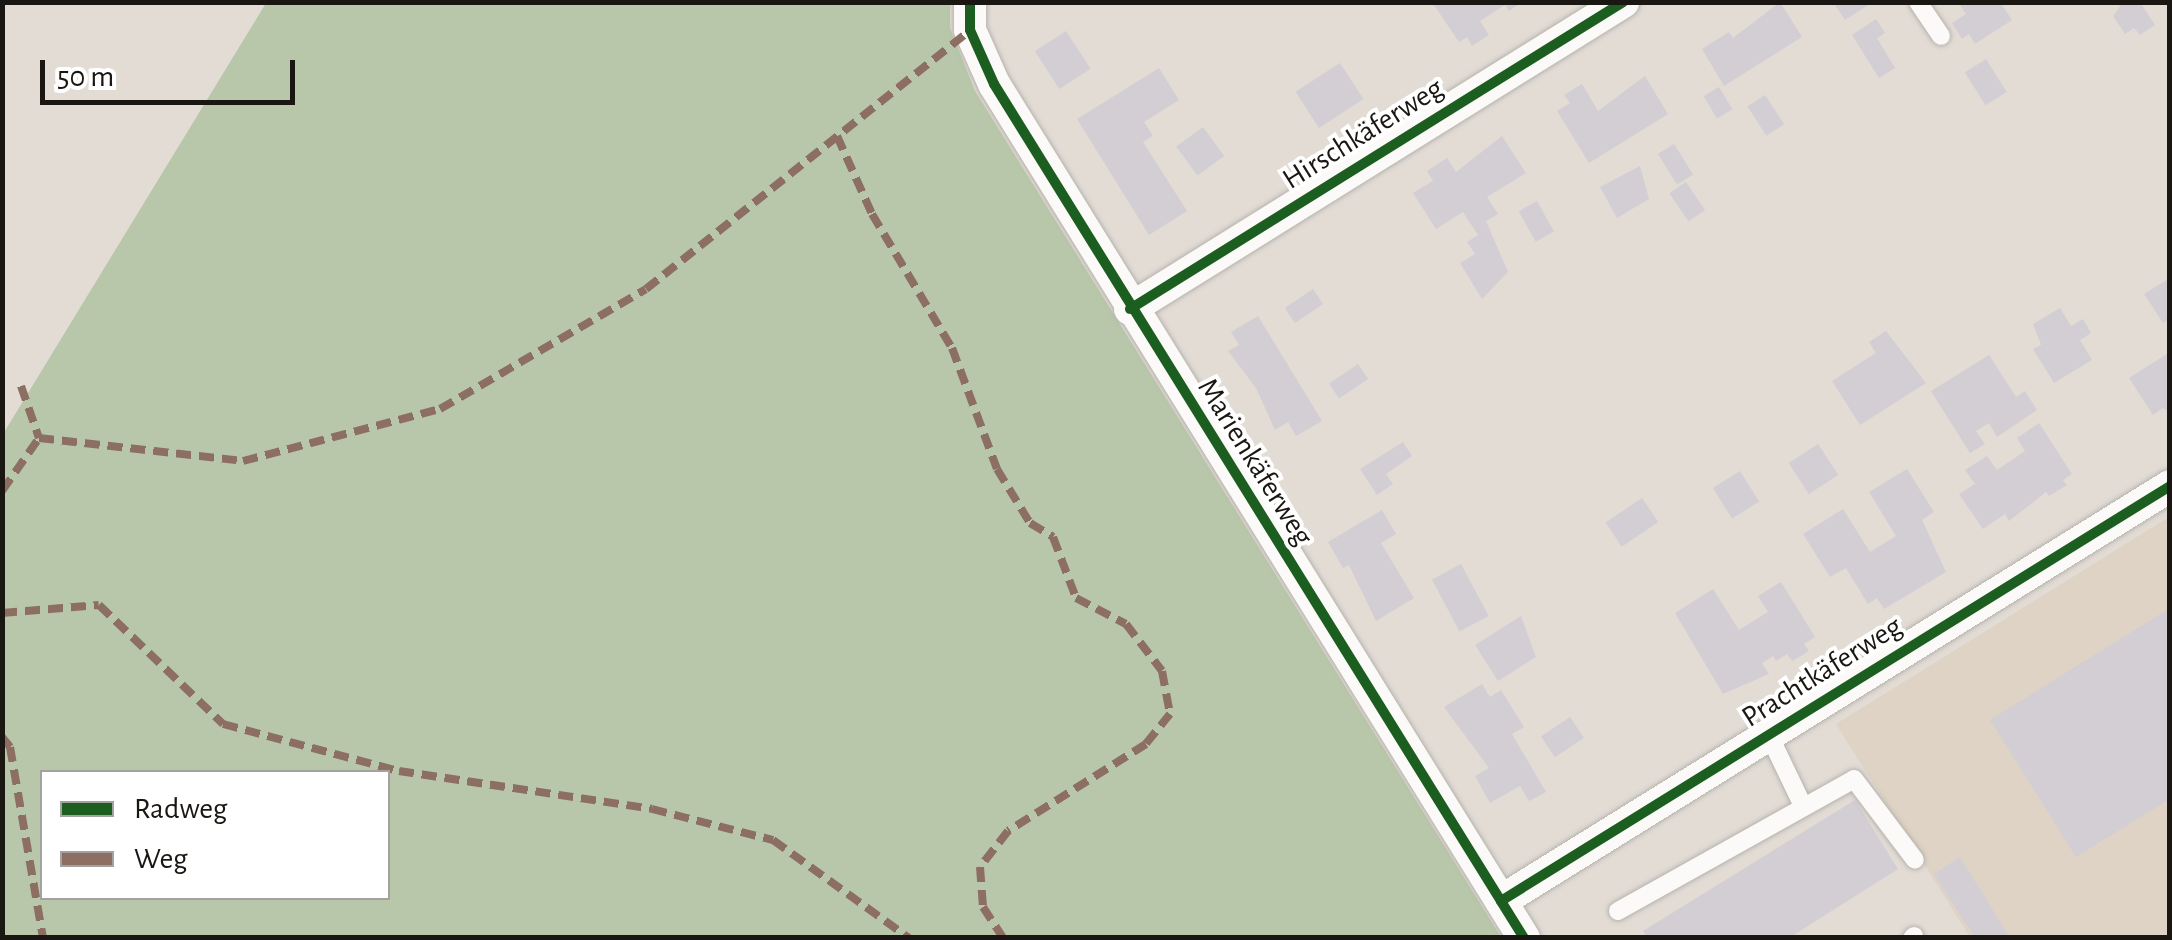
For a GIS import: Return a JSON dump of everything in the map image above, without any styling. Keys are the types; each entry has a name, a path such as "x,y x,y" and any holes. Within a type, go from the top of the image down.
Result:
{"street":[{"name":"Marienkäferweg","path":"970,2 970,30 994,84 1130,309 1524,938"},
{"name":"Hirschkäferweg","path":"1130,309 1623,2"},
{"name":"Prachtkäferweg","path":"1502,902 2170,486"}],"lane":[{"path":"1918,2 1941,36"},
{"path":"1769,735 1803,806"},
{"path":"1618,911 1854,779 1916,860"}],"shaded area":[{"path":"2169,517 2169,937 1970,937 1836,724"}],"green space":[{"path":"266,3 950,3 950,28 975,91 1501,937 3,937 3,434"}],"building":[{"path":"1522,2 1509,11 1505,5 1480,21 1489,35 1472,46 1467,37 1459,42 1434,5"},
{"path":"1780,2 1802,37 1724,86 1702,49 1729,32 1733,38"},
{"path":"1833,2 1873,2 1845,20"},
{"path":"1958,2 2000,2 2012,20 1975,44 1969,34 1962,39 1952,23 1966,14"},
{"path":"2123,2 2140,2 2155,25 2140,35 2134,28 2125,34 2113,16"},
{"path":"1876,19 1885,33 1877,38 1895,68 1879,78 1852,35"},
{"path":"1066,31 1091,69 1059,89 1035,51"},
{"path":"1986,59 2007,92 1985,105 1965,72"},
{"path":"1340,63 1363,99 1319,128 1296,92"},
{"path":"1159,68 1179,100 1144,122 1153,136 1143,142 1187,211 1149,235 1077,119"},
{"path":"1645,76 1668,114 1589,163 1557,111 1570,103 1564,95 1582,84 1598,111"},
{"path":"1719,87 1732,109 1717,119 1704,96"},
{"path":"1765,95 1784,124 1766,136 1747,106"},
{"path":"1203,127 1224,156 1197,176 1176,146"},
{"path":"1502,136 1526,173 1487,197 1498,214 1486,221 1508,272 1482,299 1460,263 1475,254 1467,242 1478,235 1463,212 1436,229 1413,193 1433,181 1427,171 1447,158 1456,172"},
{"path":"1674,144 1693,175 1677,185 1658,154"},
{"path":"1640,166 1649,199 1617,218 1600,187"},
{"path":"1686,182 1705,210 1688,221 1669,193"},
{"path":"1537,201 1554,232 1536,242 1519,211"},
{"path":"2168,279 2170,319 2163,323 2144,294"},
{"path":"1313,289 1323,304 1295,323 1285,308"},
{"path":"2060,308 2071,326 2083,319 2091,333 2080,340 2092,360 2054,383 2033,349 2041,345 2033,324"},
{"path":"1258,316 1322,421 1296,436 1288,422 1275,430 1256,388 1228,351 1239,345 1231,332"},
{"path":"1886,331 1926,383 1860,425 1832,381 1876,353 1869,342"},
{"path":"2170,352 2170,413 2163,408 2153,415 2129,378"},
{"path":"1989,355 2016,397 2025,391 2037,410 1997,437 1989,423 1976,431 1985,444 1970,453 1931,391"},
{"path":"1358,364 1368,379 1339,398 1329,384"},
{"path":"2039,423 2072,474 2063,480 2067,485 2049,496 2046,492 2009,521 2005,514 1983,529 1959,494 1975,484 1965,470 1987,456 1997,470 2025,451 2017,438"},
{"path":"1403,442 1412,456 1386,474 1393,484 1377,495 1360,469"},
{"path":"1818,444 1838,475 1809,494 1789,463"},
{"path":"1907,469 1934,512 1922,520 1946,572 1884,609 1877,598 1868,604 1846,568 1830,577 1803,534 1843,509 1870,552 1896,536 1869,492"},
{"path":"1740,471 1759,502 1732,518 1713,488"},
{"path":"1642,498 1658,522 1622,547 1606,523"},
{"path":"1382,510 1396,534 1381,543 1414,598 1376,621 1349,565 1343,568 1328,542"},
{"path":"1461,564 1489,616 1460,632 1432,579"},
{"path":"1781,582 1815,637 1804,644 1809,651 1792,661 1787,654 1776,661 1773,656 1762,663 1769,674 1723,694 1675,613 1713,589 1739,630 1768,612 1758,596"},
{"path":"2170,608 2170,799 2076,857 1990,720"},
{"path":"1521,616 1536,657 1498,681 1475,645"},
{"path":"1482,684 1490,697 1501,690 1524,727 1512,734 1546,792 1529,801 1520,786 1490,803 1475,776 1489,768 1444,707"},
{"path":"1570,717 1584,738 1555,757 1541,737"},
{"path":"1855,800 1898,869 1789,938 1647,938 1643,931"},
{"path":"1960,857 2010,938 1975,938 1934,874"}],"marked path":[{"path":"39,438 243,461 440,409 646,289 970,30"},
{"path":"837,136 872,214 952,348 997,469 1030,523 1053,537 1076,598 1126,624 1162,671 1170,714 1146,744 1008,831 980,867 983,907 1003,938"},
{"path":"21,386 39,438"},
{"path":"2,491 39,438"},
{"path":"2,613 99,605 223,724 399,771 652,809 773,840 909,938"},
{"path":"2,737 10,747 43,938"}],"cycle path":[{"path":"970,2 970,30 994,84 1524,938"},
{"path":"1130,309 1623,2"},
{"path":"1501,901 2170,486"}]}
